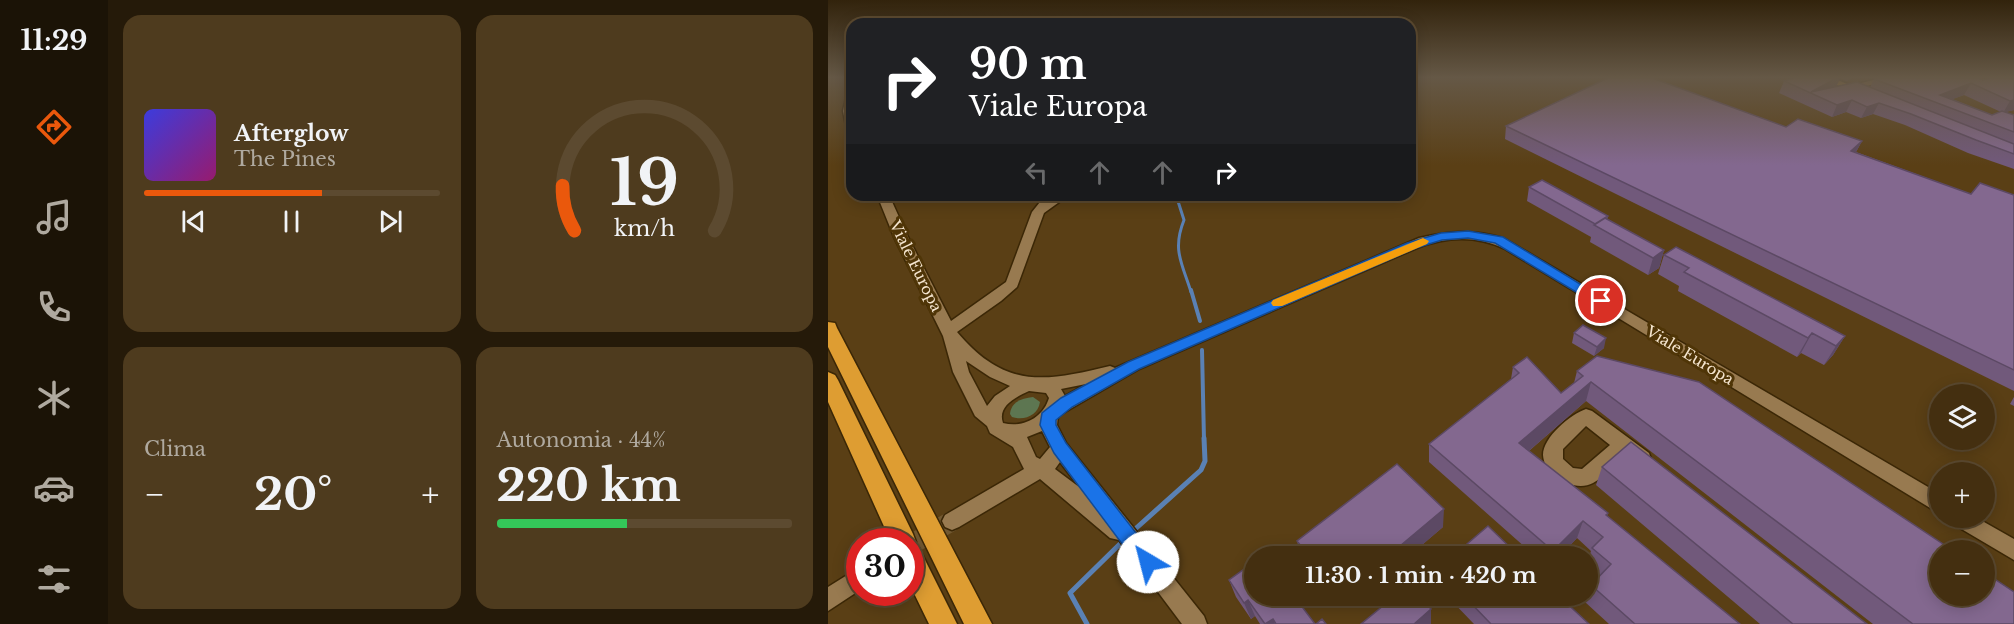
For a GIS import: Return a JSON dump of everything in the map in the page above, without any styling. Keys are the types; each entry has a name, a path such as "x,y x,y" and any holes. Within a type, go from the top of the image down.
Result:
{"highway":[{"path":"828,328 978,624"},
{"path":"828,380 897,528"},
{"path":"924,585 943,624"}],"street":[{"name":"Viale Europa","path":"886,201 901,237 950,333 961,372 981,411 998,427 1020,442 1040,469 1137,548"},
{"path":"950,333 1012,284 1038,212 1052,201"},
{"name":"Viale Europa","path":"998,427 1023,431 1133,365 1428,239 1455,234 1486,237 1510,246 1929,498"},
{"name":"Viale Europa","path":"950,333 970,356 994,374 1037,386 1074,381 1133,365"},
{"path":"998,427 993,411 1001,400 1014,391 1037,386 1056,392 1058,398 1048,425 1060,448 1197,624"},
{"path":"1623,445 1660,474"},
{"path":"952,521 1040,469 1053,460 1060,448"},
{"path":"1977,528 2014,550"},
{"path":"828,600 846,587"}],"green space":[{"path":"1033,397 1040,402 1034,414 1022,418 1012,417 1010,414 1012,406 1021,400"}],"building":[{"path":"1546,107 1732,107 1786,127 1798,119 1862,141 1851,151 1971,194 1980,183 2014,195 2014,370 1506,126"},
{"path":"1891,107 1921,107 2014,144 2014,154 1976,140"},
{"path":"1948,107 1972,107 1992,115 2002,111 2014,115 2014,132"},
{"path":"1542,180 1608,216 1595,224 1529,187"},
{"path":"1605,218 1664,250 1653,258 1594,225"},
{"path":"1676,247 1845,336 1836,346 1812,333 1808,338 1684,272 1689,268 1664,255"},
{"path":"1583,325 1606,338 1597,347 1574,333"},
{"path":"1597,356 1699,382 1937,540 1929,540 1929,606 1995,606 1995,579 2014,592 2014,624 1913,624 1591,382 1519,443 1608,513 1606,515 1740,624 1635,624 1598,591 1598,578 1611,564 1598,553 1598,546 1594,546 1603,537 1583,521 1558,546 1547,546 1429,444 1519,373 1513,367 1527,357 1561,393 1583,376 1577,371"},
{"path":"1631,442 1867,624 1793,624 1602,467"},
{"path":"1397,464 1444,509 1400,546 1301,546 1297,541"},
{"path":"1488,526 1509,546 1465,546"},
{"path":"1244,569 1244,603 1229,580"},
{"path":"1252,606 1302,606 1315,624 1276,624 1273,619 1265,624"},
{"path":"1383,606 1428,606 1431,609 1414,624 1361,624"},
{"path":"1474,606 1570,606 1589,624 1491,624"},
{"path":"1322,619 1326,624 1316,624"}],"waterway":[{"path":"1178,201 1184,220 1180,231 1180,256 1191,292"},
{"path":"1191,290 1200,321"},
{"path":"1202,350 1204,440"},
{"path":"1133,531 1201,470 1205,461 1204,438"},
{"path":"1087,624 1070,593 1124,540"}],"tunnel":[{"path":"924,537 952,521"}],"slow traffic":[{"path":"1277,303 1423,241"}],"route":[{"path":"1148,562 1060,448 1048,425 1048,417 1053,411 1133,365 1412,245 1441,236 1468,234 1499,240 1601,301"}]}
